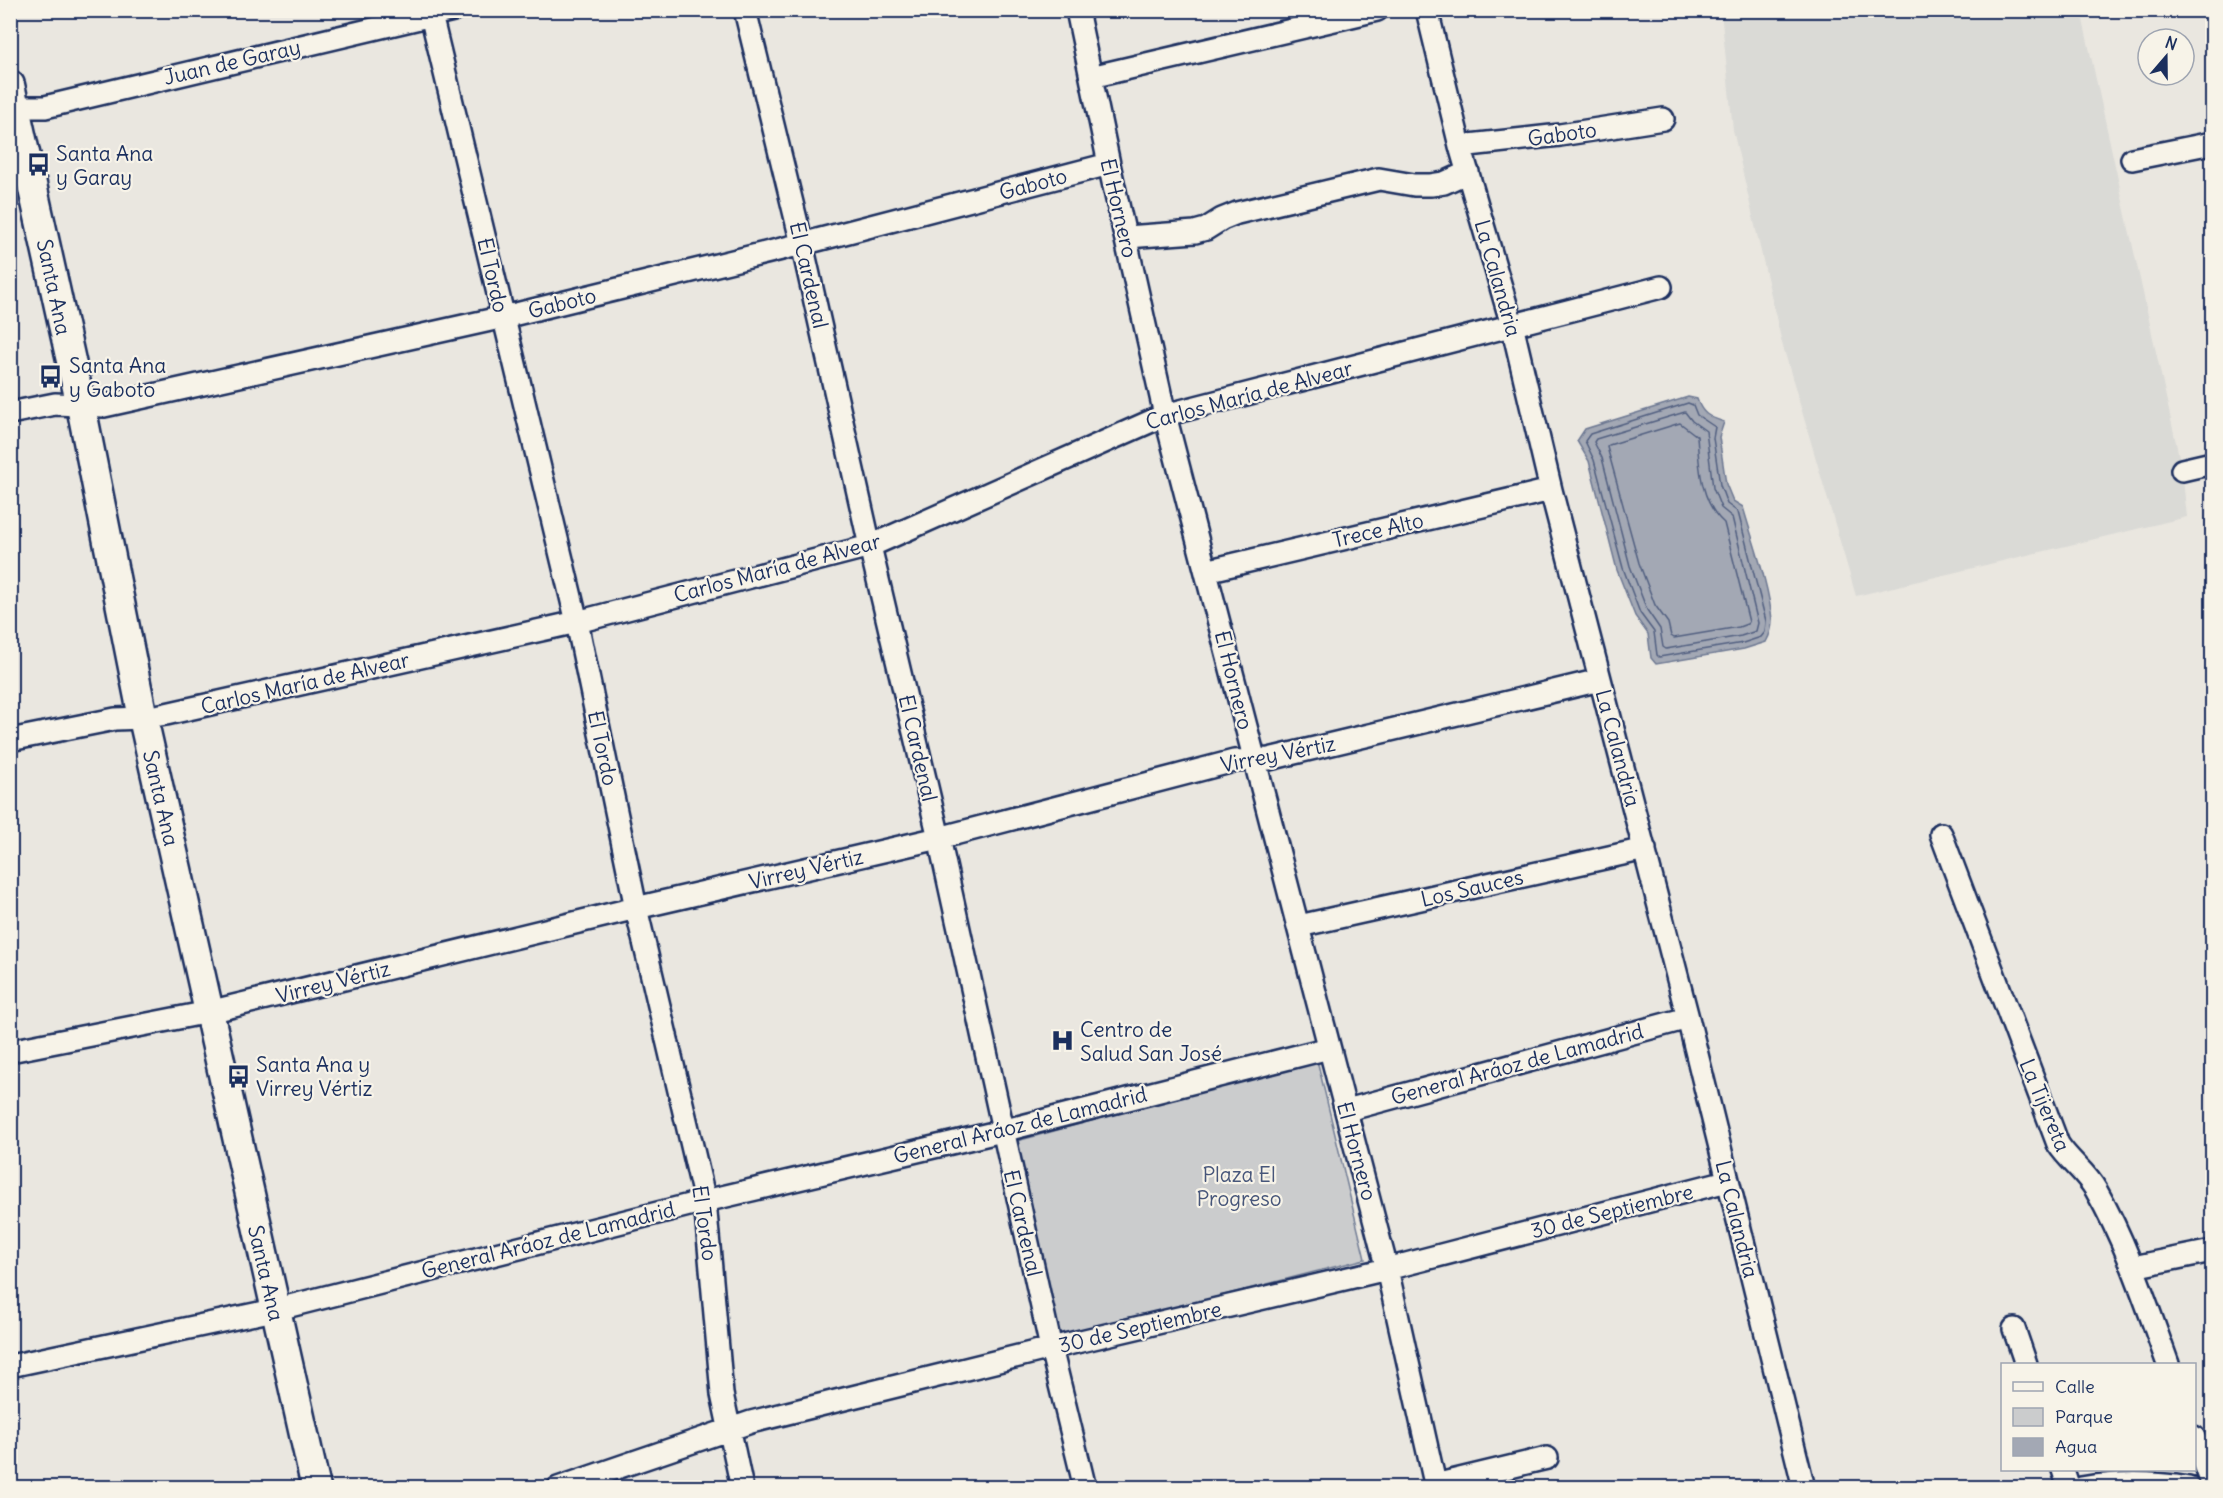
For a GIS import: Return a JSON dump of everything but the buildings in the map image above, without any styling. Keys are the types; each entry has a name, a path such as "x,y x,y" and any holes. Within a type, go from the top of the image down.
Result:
{"street":[{"name":"El Cardenal","path":"745,10 802,244 939,838 1002,1131 1085,1488"},
{"name":"El Hornero","path":"1077,10 1165,415 1347,1110 1387,1269 1436,1486"},
{"path":"1091,77 1377,10"},
{"name":"La Calandria","path":"1427,10 1460,146 1512,325 1551,490 1688,1018 1804,1488"},
{"name":"Juan de Garay","path":"12,100 45,107 444,12"},
{"name":"El Tordo","path":"444,12 504,317 577,622 636,908 705,1201 722,1394 742,1488"},
{"name":"Santa Ana","path":"12,100 81,406 143,718 274,1310 316,1488"},
{"name":"Gaboto","path":"1460,146 1560,135 1663,119"},
{"path":"2132,159 2212,143"},
{"name":"Gaboto","path":"10,413 55,404 104,406 504,317 802,244 1109,164"},
{"path":"1126,237 1195,232 1206,229 1237,213 1379,179 1414,185 1431,185 1444,183 1468,172"},
{"name":"Carlos María de Alvear","path":"10,740 115,719 143,718 577,622 870,546 1165,415 1661,287"},
{"path":"2182,470 2212,463"},
{"name":"Trece Alto","path":"1206,571 1551,490"},
{"name":"Virrey Vértiz","path":"10,1051 209,1012 636,908 939,838 1234,761 1269,759 1600,680"},
{"name":"La Tijereta","path":"1941,834 2058,1144 2067,1158 2087,1176 2096,1189 2133,1267 2167,1363"},
{"name":"Los Sauces","path":"1299,926 1645,849"},
{"name":"General Aráoz de Lamadrid","path":"1347,1110 1688,1018"},
{"name":"General Aráoz de Lamadrid","path":"10,1366 274,1310 705,1201 1002,1131 1329,1048"},
{"name":"30 de Septiembre","path":"558,1488 729,1428 1051,1348 1387,1269 1727,1181"},
{"path":"2133,1267 2212,1251"},
{"path":"2014,1329 2025,1363"},
{"path":"2196,1442 2212,1486"},
{"path":"1436,1486 1547,1458"},
{"path":"2063,1471 2069,1488"},
{"path":"2080,1488 2124,1483 2159,1483 2189,1488"}],"shaded area":[{"path":"1721,11 2081,11 2182,470 2187,517 1856,596 1782,343 1733,130"}],"green space":[{"name":"Plaza El Progreso","path":"1317,1060 1365,1259 1055,1338 1017,1141"}],"water":[{"path":"1688,397 1697,399 1707,414 1724,422 1719,437 1726,484 1733,501 1743,507 1768,592 1772,626 1766,642 1744,649 1656,664 1651,658 1648,634 1635,616 1617,570 1589,461 1577,441 1585,429"}],"place":[{"name":"Santa Ana y Garay","path":"38,165"},
{"name":"Santa Ana y Gaboto","path":"51,377"},
{"name":"Centro de Salud San José","path":"1062,1041"},
{"name":"Santa Ana y Virrey Vértiz","path":"238,1076"}]}
